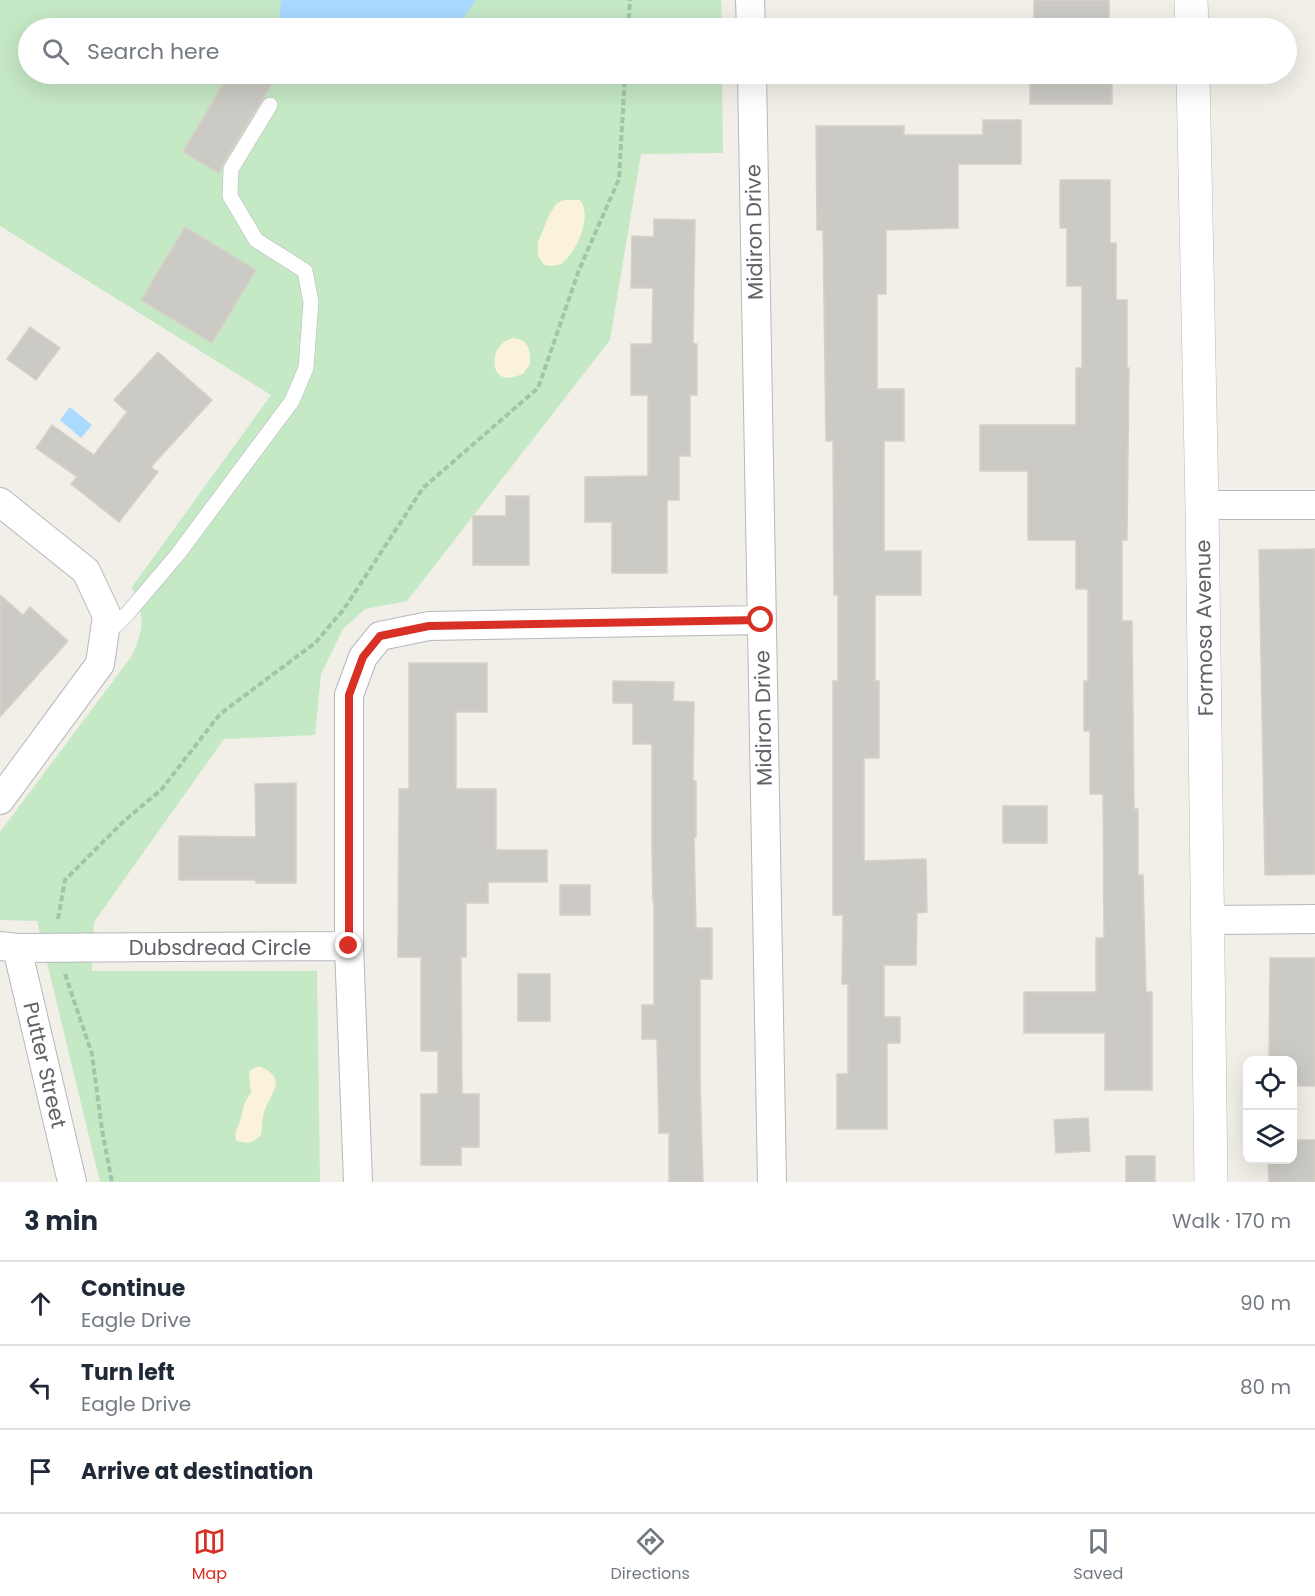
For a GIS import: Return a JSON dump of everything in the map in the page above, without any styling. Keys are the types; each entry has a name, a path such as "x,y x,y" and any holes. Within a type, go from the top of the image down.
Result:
{"street":[{"path":"750,0 751,18"},
{"path":"1191,0 1192,18"},
{"name":"Midiron Drive","path":"752,84 772,1182"},
{"name":"Formosa Avenue","path":"1193,84 1202,505 1211,1182"},
{"path":"0,502 86,571 107,615 100,664 0,800"},
{"path":"1202,505 1315,505"},
{"path":"358,1182 349,946 349,695 363,657 380,636 429,626 761,620"},
{"path":"1207,920 1315,919"},
{"name":"Dubsdread Circle","path":"8,947 349,946"},
{"name":"Putter Street","path":"8,947 72,1182"}],"lane":[{"path":"104,635 127,614 178,554 292,401 306,368 311,302 305,272 256,240 230,196 231,169 270,105"}],"path":[{"path":"629,18 630,0"},
{"path":"112,1182 102,1130 92,1054 57,947 57,925 65,880 124,821 161,790 220,714 315,643 344,609 423,489 538,388 579,270 619,179 624,84"}],"green space":[{"path":"0,0 721,0 722,18 18,18 18,84 722,84 723,153 641,154 610,340 407,601 365,609 343,629 321,674 315,735 224,739 94,922 92,971 317,971 320,1182 100,1182 37,921 0,920 0,832 131,657 139,638 142,622 132,587 271,395 0,226"}],"sand":[{"path":"565,200 580,200 584,207 582,233 568,258 555,266 544,265 538,256 538,242 550,213 557,203"},
{"path":"513,338 528,346 530,364 523,374 505,378 496,371 495,358 501,345"},
{"path":"259,1066 269,1071 274,1077 275,1088 265,1108 261,1135 246,1143 236,1140 236,1132 244,1104 251,1093 249,1071"}],"water":[{"path":"281,0 476,0 463,18 279,18"},
{"path":"70,407 92,425 81,438 60,420"}],"building":[{"path":"1034,0 1109,0 1109,18 1034,18"},
{"path":"223,84 272,84 219,173 183,152"},
{"path":"1030,84 1112,84 1112,104 1030,104"},
{"path":"983,120 1021,120 1021,164 958,164 958,228 886,230 886,294 877,294 877,389 904,389 904,441 884,441 884,551 921,551 921,595 875,595 875,681 879,681 879,758 864,758 864,861 926,859 927,912 917,913 916,965 884,965 884,1017 900,1017 900,1043 887,1043 887,1129 837,1129 837,1074 848,1074 848,984 842,984 843,915 833,915 833,681 838,681 838,595 834,595 833,441 826,441 823,230 817,230 816,126 904,126 904,135 983,135"},
{"path":"1060,180 1110,180 1110,243 1116,243 1116,300 1127,300 1127,368 1129,368 1127,540 1122,540 1122,621 1132,621 1134,809 1138,809 1138,875 1143,875 1146,992 1152,992 1152,1090 1105,1090 1105,1033 1024,1033 1024,992 1096,992 1096,938 1104,938 1103,794 1090,794 1090,731 1084,731 1084,681 1088,681 1088,589 1076,589 1076,540 1028,540 1028,471 980,471 980,425 1076,425 1076,368 1082,368 1082,286 1067,286 1067,228 1060,228"},
{"path":"654,219 695,220 693,344 697,344 697,395 690,395 690,456 679,456 679,500 667,500 667,573 612,573 612,522 585,522 585,477 648,476 648,395 631,395 631,344 652,344 653,288 631,288 632,236 654,237"},
{"path":"185,227 256,270 212,343 141,300"},
{"path":"30,327 60,348 36,380 7,359"},
{"path":"158,352 212,400 151,467 158,472 119,522 71,484 77,477 36,448 52,425 94,455 127,412 114,400"},
{"path":"506,496 529,496 529,565 473,565 473,516 506,516"},
{"path":"1315,549 1315,874 1265,875 1259,550"},
{"path":"0,595 23,615 30,607 68,641 0,717"},
{"path":"409,663 487,663 487,712 456,712 456,789 496,789 496,850 547,850 547,882 488,882 488,903 466,903 466,957 461,957 462,1094 479,1094 479,1147 461,1147 461,1165 421,1165 421,1094 438,1094 438,1051 421,1051 421,957 398,957 399,789 409,789"},
{"path":"613,681 674,682 673,701 694,702 696,928 712,928 712,979 700,979 703,1182 669,1182 669,1133 659,1133 657,1039 642,1039 642,1005 654,1005 652,744 633,744 633,703 613,703"},
{"path":"296,783 296,883 256,883 256,880 179,880 179,836 256,837 255,784"},
{"path":"1003,806 1047,806 1047,843 1003,843"},
{"path":"560,885 590,885 590,915 560,915"},
{"path":"1270,958 1315,958 1315,1086 1297,1086 1297,1056 1269,1056"},
{"path":"518,974 550,974 550,1021 518,1021"},
{"path":"1088,1118 1090,1151 1056,1153 1054,1120"},
{"path":"1297,1140 1315,1140 1315,1182 1269,1182 1268,1164 1297,1164"},
{"path":"1126,1156 1155,1156 1155,1182 1126,1182"}],"route":[{"path":"349,946 349,695 363,657 380,636 429,626 761,620"}]}
